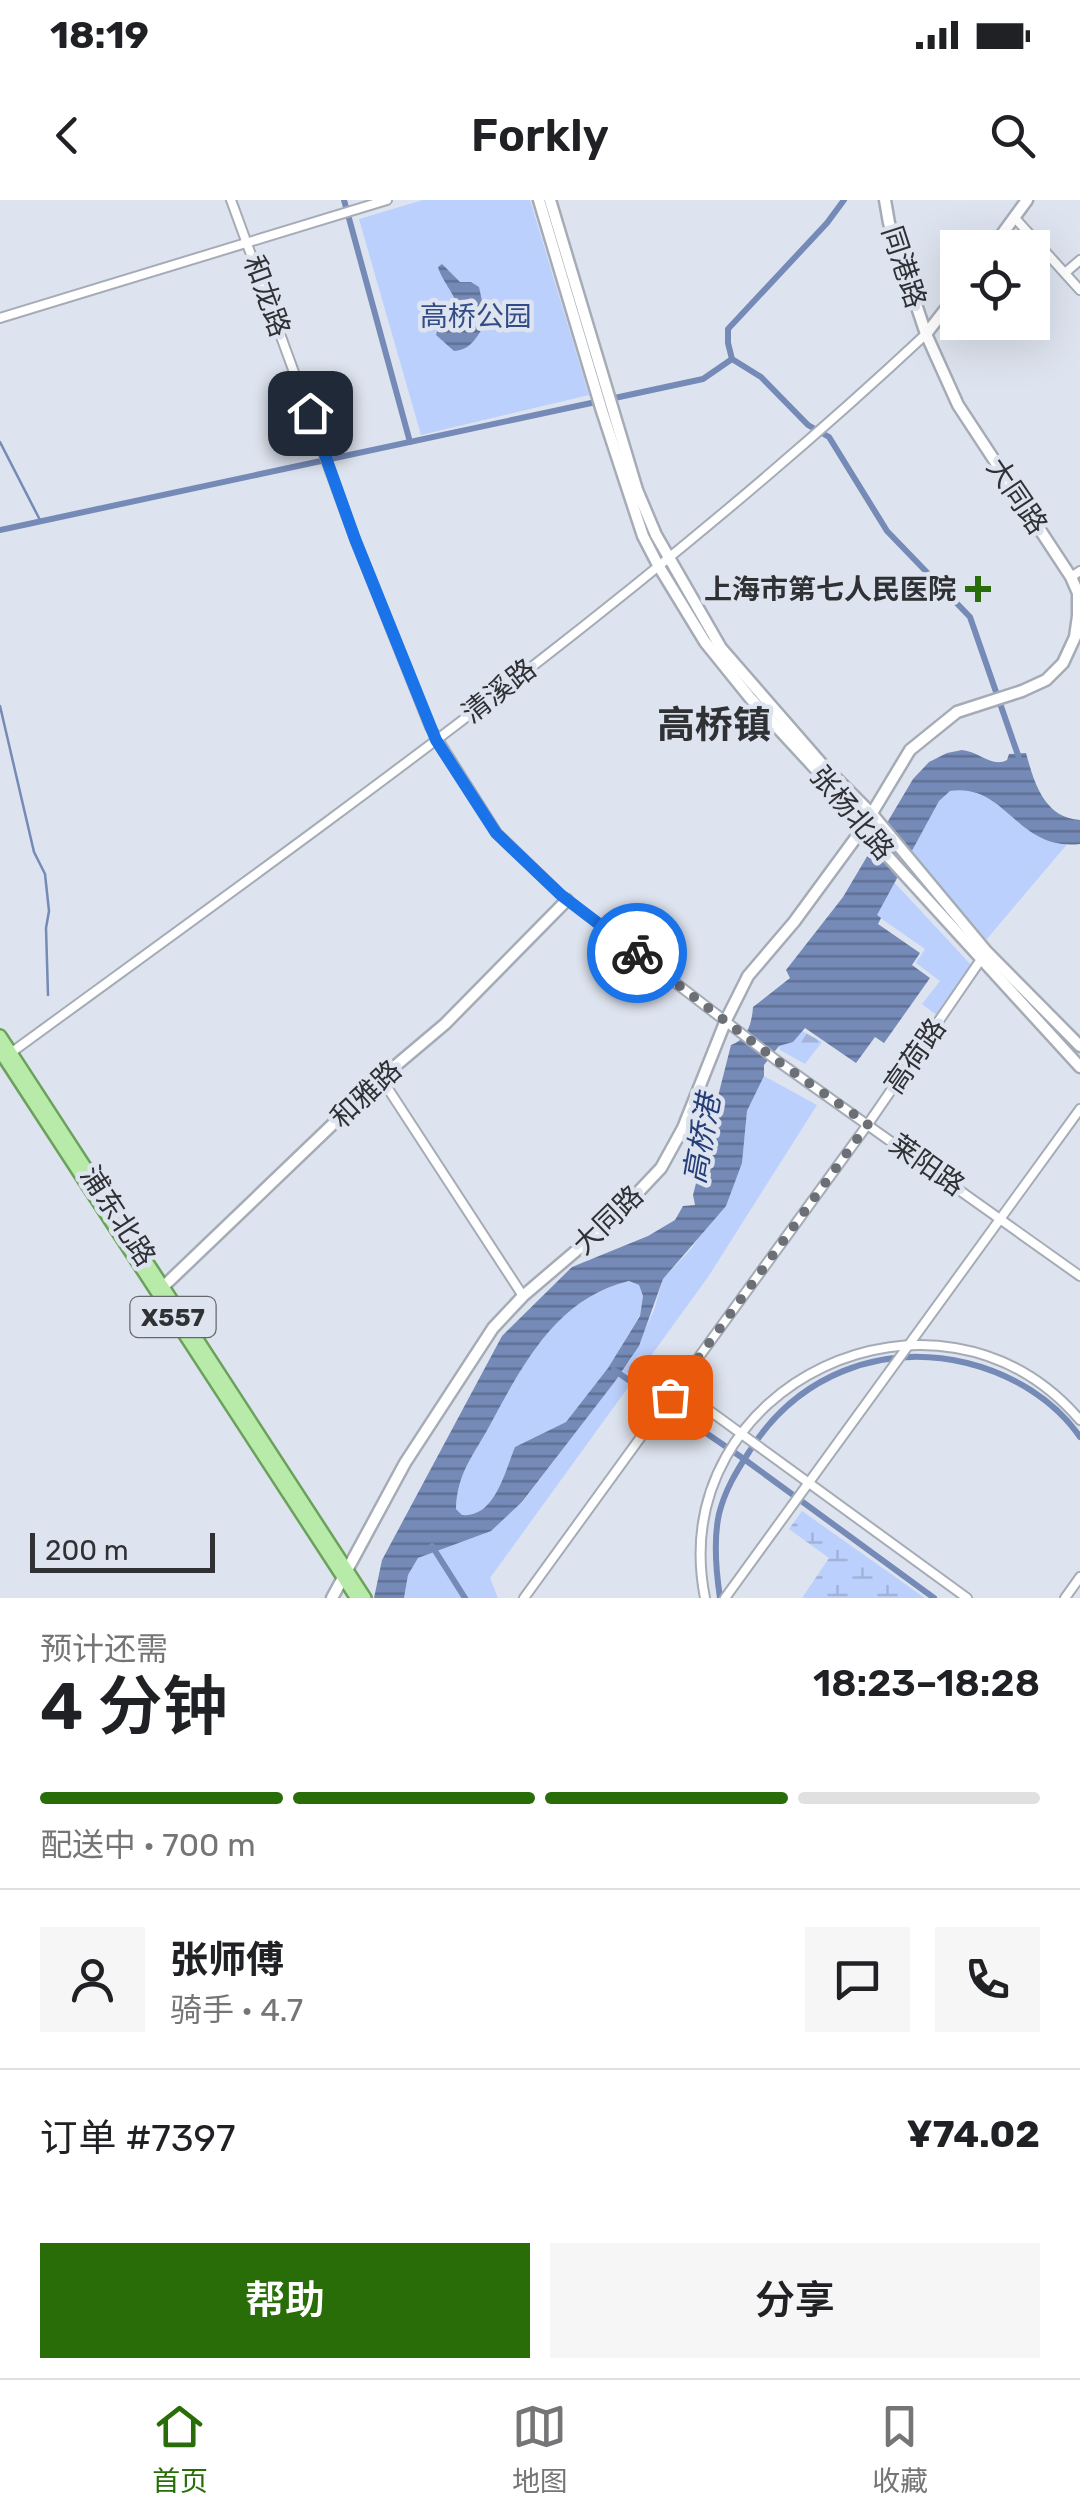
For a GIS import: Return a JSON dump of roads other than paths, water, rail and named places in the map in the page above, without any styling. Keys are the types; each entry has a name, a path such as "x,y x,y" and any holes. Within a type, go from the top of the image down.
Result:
{"main road":[{"name":"浦东北路","path":"0,1036 5,1054 344,1572 365,1598"},
{"name":"浦东北路","path":"5,1054 164,1286 344,1572 356,1598"}],"street":[{"name":"和龙路","path":"231,200 331,473 436,740 496,833 568,900 729,1023"},
{"path":"0,318 387,200"},
{"name":"张杨北路","path":"538,200 637,490 668,557 721,648 821,763 872,814 984,955 1080,1067"},
{"name":"张杨北路","path":"550,200 643,536 704,642 847,802 872,840 902,874 1080,1046"},
{"name":"同港路","path":"885,200 888,223 926,334"},
{"path":"1005,230 1027,200"},
{"path":"1014,217 1080,290"},
{"path":"1065,274 1080,260"},
{"path":"926,334 940,316"},
{"name":"清溪路","path":"5,1054 436,740 808,442 926,334"},
{"name":"大同路","path":"332,1598 405,1463 493,1328 523,1296 611,1221 660,1168 683,1128 748,976 794,922 863,828 910,750 957,712 1046,680 1063,663 1075,637 1076,574 958,406 926,334"},
{"name":"和雅路","path":"164,1286 381,1078 445,1024 568,900"},
{"name":"高荷路","path":"524,1598 868,1124 984,955"},
{"name":"莱阳路","path":"729,1023 1080,1276"},
{"path":"381,1078 523,1296"},
{"path":"727,1595 1080,1109"},
{"path":"705,1598 702,1533 714,1486 727,1459 765,1405 794,1382 833,1360 871,1348 909,1344 958,1349 1007,1364 1047,1389 1080,1420"},
{"path":"677,1387 967,1598"},
{"path":"1065,1598 1080,1577"}],"waterway":[{"path":"344,200 410,442"},
{"path":"844,200 728,329 732,359 761,377 808,425 829,437 887,531 970,617 1019,758"},
{"path":"0,530 703,379 732,359"},
{"path":"0,442 41,522"},
{"path":"0,706 34,852 45,874 49,911 48,995"},
{"path":"720,1598 717,1524 735,1474 768,1425 791,1403 843,1371 903,1357 967,1363 1030,1390 1058,1411 1080,1437"},
{"path":"614,1370 934,1598"},
{"path":"432,1546 465,1598"}],"place":[{"name":"上海市第七人民医院","path":"978,589"}],"district":[{"name":"高桥镇","path":"714,725"}],"park label":[{"name":"高桥公园","path":"476,316"}],"water label":[{"name":"高桥港","path":"702,1139"}]}
